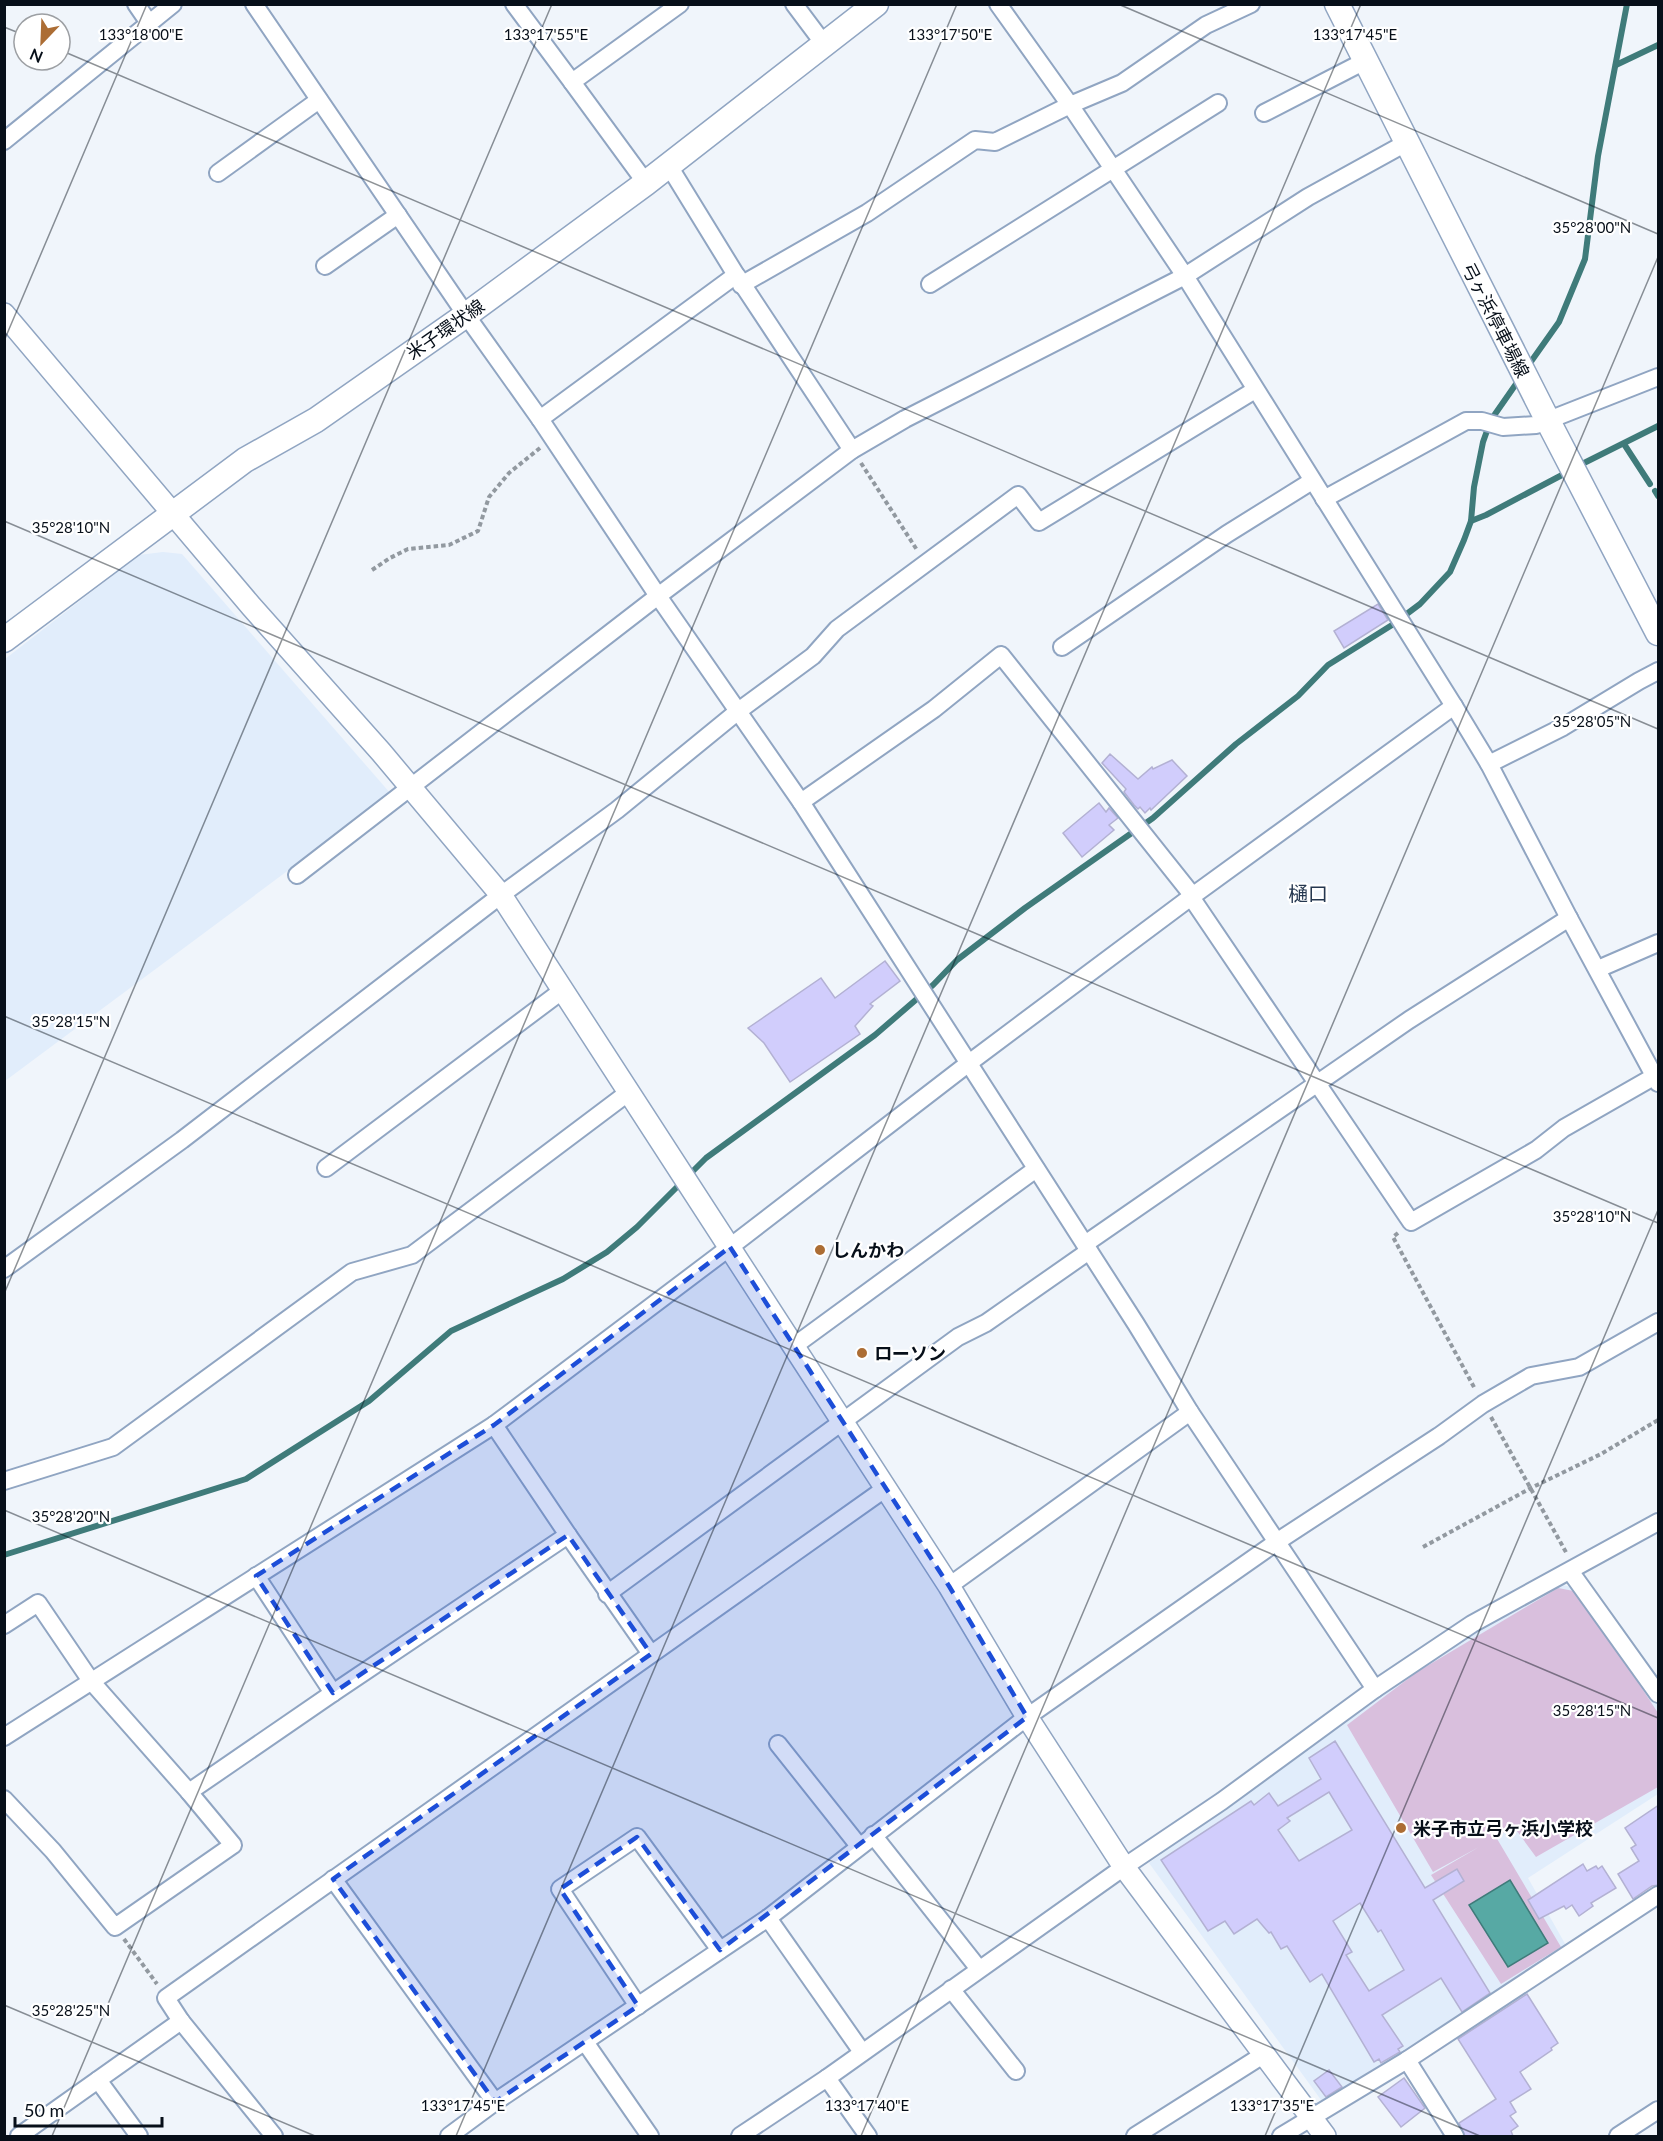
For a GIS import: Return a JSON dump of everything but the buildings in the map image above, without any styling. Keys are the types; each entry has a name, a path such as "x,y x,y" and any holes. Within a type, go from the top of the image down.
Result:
{"main road":[{"name":"米子環状線","path":"4,640 244,460 316,420 466,315 669,166 876,4"},
{"name":"弓ヶ浜停車場線","path":"1337,4 1548,422 1659,633"}],"street":[{"path":"135,4 149,24"},
{"path":"4,141 172,4"},
{"path":"254,4 466,315 553,438 737,712 801,802 1087,1247 1190,1412 1375,1689"},
{"path":"514,4 646,183"},
{"path":"572,82 680,4"},
{"path":"794,4 824,44"},
{"path":"801,802 934,709 1001,655 1192,896 1411,1222 1536,1150 1564,1128 1657,1079 1569,918 1489,764 1454,706 1185,276 1071,105 998,4"},
{"path":"540,419 739,280 867,213 975,140 994,142 1122,83 1206,25 1251,4"},
{"path":"1264,113 1365,61"},
{"path":"218,173 319,100"},
{"path":"930,284 1218,103"},
{"path":"297,875 658,596 852,450 915,414 1185,276 1308,197 1406,143"},
{"path":"669,166 739,280 852,450"},
{"path":"325,266 398,215"},
{"path":"4,314 250,606 412,788 501,895 949,1586 1027,1718 1124,1867 1325,2136"},
{"path":"1324,499 1466,422 1482,421 1503,427 1536,425 1659,377"},
{"path":"4,1269 182,1140 501,895 617,810 737,712 813,656 837,629 1018,495 1039,522 1255,390"},
{"path":"1062,647 1227,534 1312,481"},
{"path":"1489,764 1563,728 1659,671"},
{"path":"4,1737 494,1425 969,1063 1192,896 1454,706"},
{"path":"608,1594 958,1337 986,1323 1087,1247 1317,1084 1409,1020 1569,918"},
{"path":"1598,969 1659,943"},
{"path":"326,1168 563,990"},
{"path":"4,1481 113,1447 352,1272 412,1255 629,1092"},
{"path":"794,1346 1036,1169"},
{"path":"449,2136 495,2102 768,1918 1027,1718 1278,1541 1493,1398 1531,1376 1579,1367 1659,1322"},
{"path":"949,1586 1190,1412"},
{"path":"494,1425 651,1654"},
{"path":"274,2136 181,2021 166,1998 886,1488"},
{"path":"748,2134 1124,1867 1222,1801 1375,1689 1472,1624 1659,1522"},
{"path":"189,1792 568,1535"},
{"path":"1570,1571 1659,1694"},
{"path":"256,1576 333,1693"},
{"path":"4,1625 38,1603 91,1681 233,1845 115,1927 53,1851 4,1799"},
{"path":"778,1744 859,1846"},
{"path":"873,1835 979,1969"},
{"path":"638,2006 560,1889 637,1837 720,1950"},
{"path":"333,1879 495,2102"},
{"path":"1281,2136 1407,2060 1659,1895"},
{"path":"768,1918 862,2052"},
{"path":"951,1989 1016,2071"},
{"path":"19,2136 181,2021"},
{"path":"585,2042 650,2136"},
{"path":"1135,2136 1263,2055"},
{"path":"1407,2060 1455,2136"},
{"path":"827,2078 868,2136"},
{"path":"98,2079 139,2136"},
{"path":"1618,2136 1659,2110"}],"path":[{"path":"372,570 408,549 449,545 478,531 489,497 509,473 553,438"},
{"path":"852,450 926,563"},
{"path":"1423,1547 1531,1488 1601,1454 1659,1420"},
{"path":"115,1927 166,1998"}],"highlighted area":[{"path":"730,1247 949,1586 1027,1717 720,1950 637,1837 560,1889 638,2006 495,2102 333,1879 651,1654 568,1535 333,1693 256,1576 494,1425"}],"shaded area":[{"path":"163,552 182,554 391,794 5,1081 5,659 139,555"},
{"name":"米子市立弓ヶ浜小学校","path":"1558,1584 1580,1589 1658,1705 1658,1794 1528,1878 1568,1949 1324,2104 1149,1863 1439,1654"},
{"path":"1558,1588 1579,1592 1658,1713 1658,1787 1536,1857 1514,1827 1496,1837 1561,1947 1501,1984 1431,1875 1479,1847 1433,1872 1347,1725 1417,1672"},
{"path":"1510,1880 1548,1943 1508,1967 1469,1905"}],"waterway":[{"path":"1530,363 1559,322 1585,259 1598,156 1627,4"},
{"path":"1616,65 1658,45"},
{"path":"1493,417 1516,384"},
{"path":"1584,463 1658,426"},
{"path":"4,1555 246,1479 369,1401 451,1331 563,1279 607,1252 637,1227 706,1158 875,1035 933,985 957,960 1025,908 1153,818 1236,744 1298,696 1328,665 1392,625 1420,604 1450,572 1464,540 1471,521 1474,487 1488,428"},
{"path":"1624,444 1650,484"},
{"path":"1471,521 1562,475"},
{"path":"1655,491 1658,496"}],"place":[{"name":"しんかわ","path":"820,1250"},
{"name":"ローソン","path":"862,1353"},
{"name":"米子市立弓ヶ浜小学校","path":"1401,1828"}],"district":[{"name":"樋口","path":"1308,893"}]}
